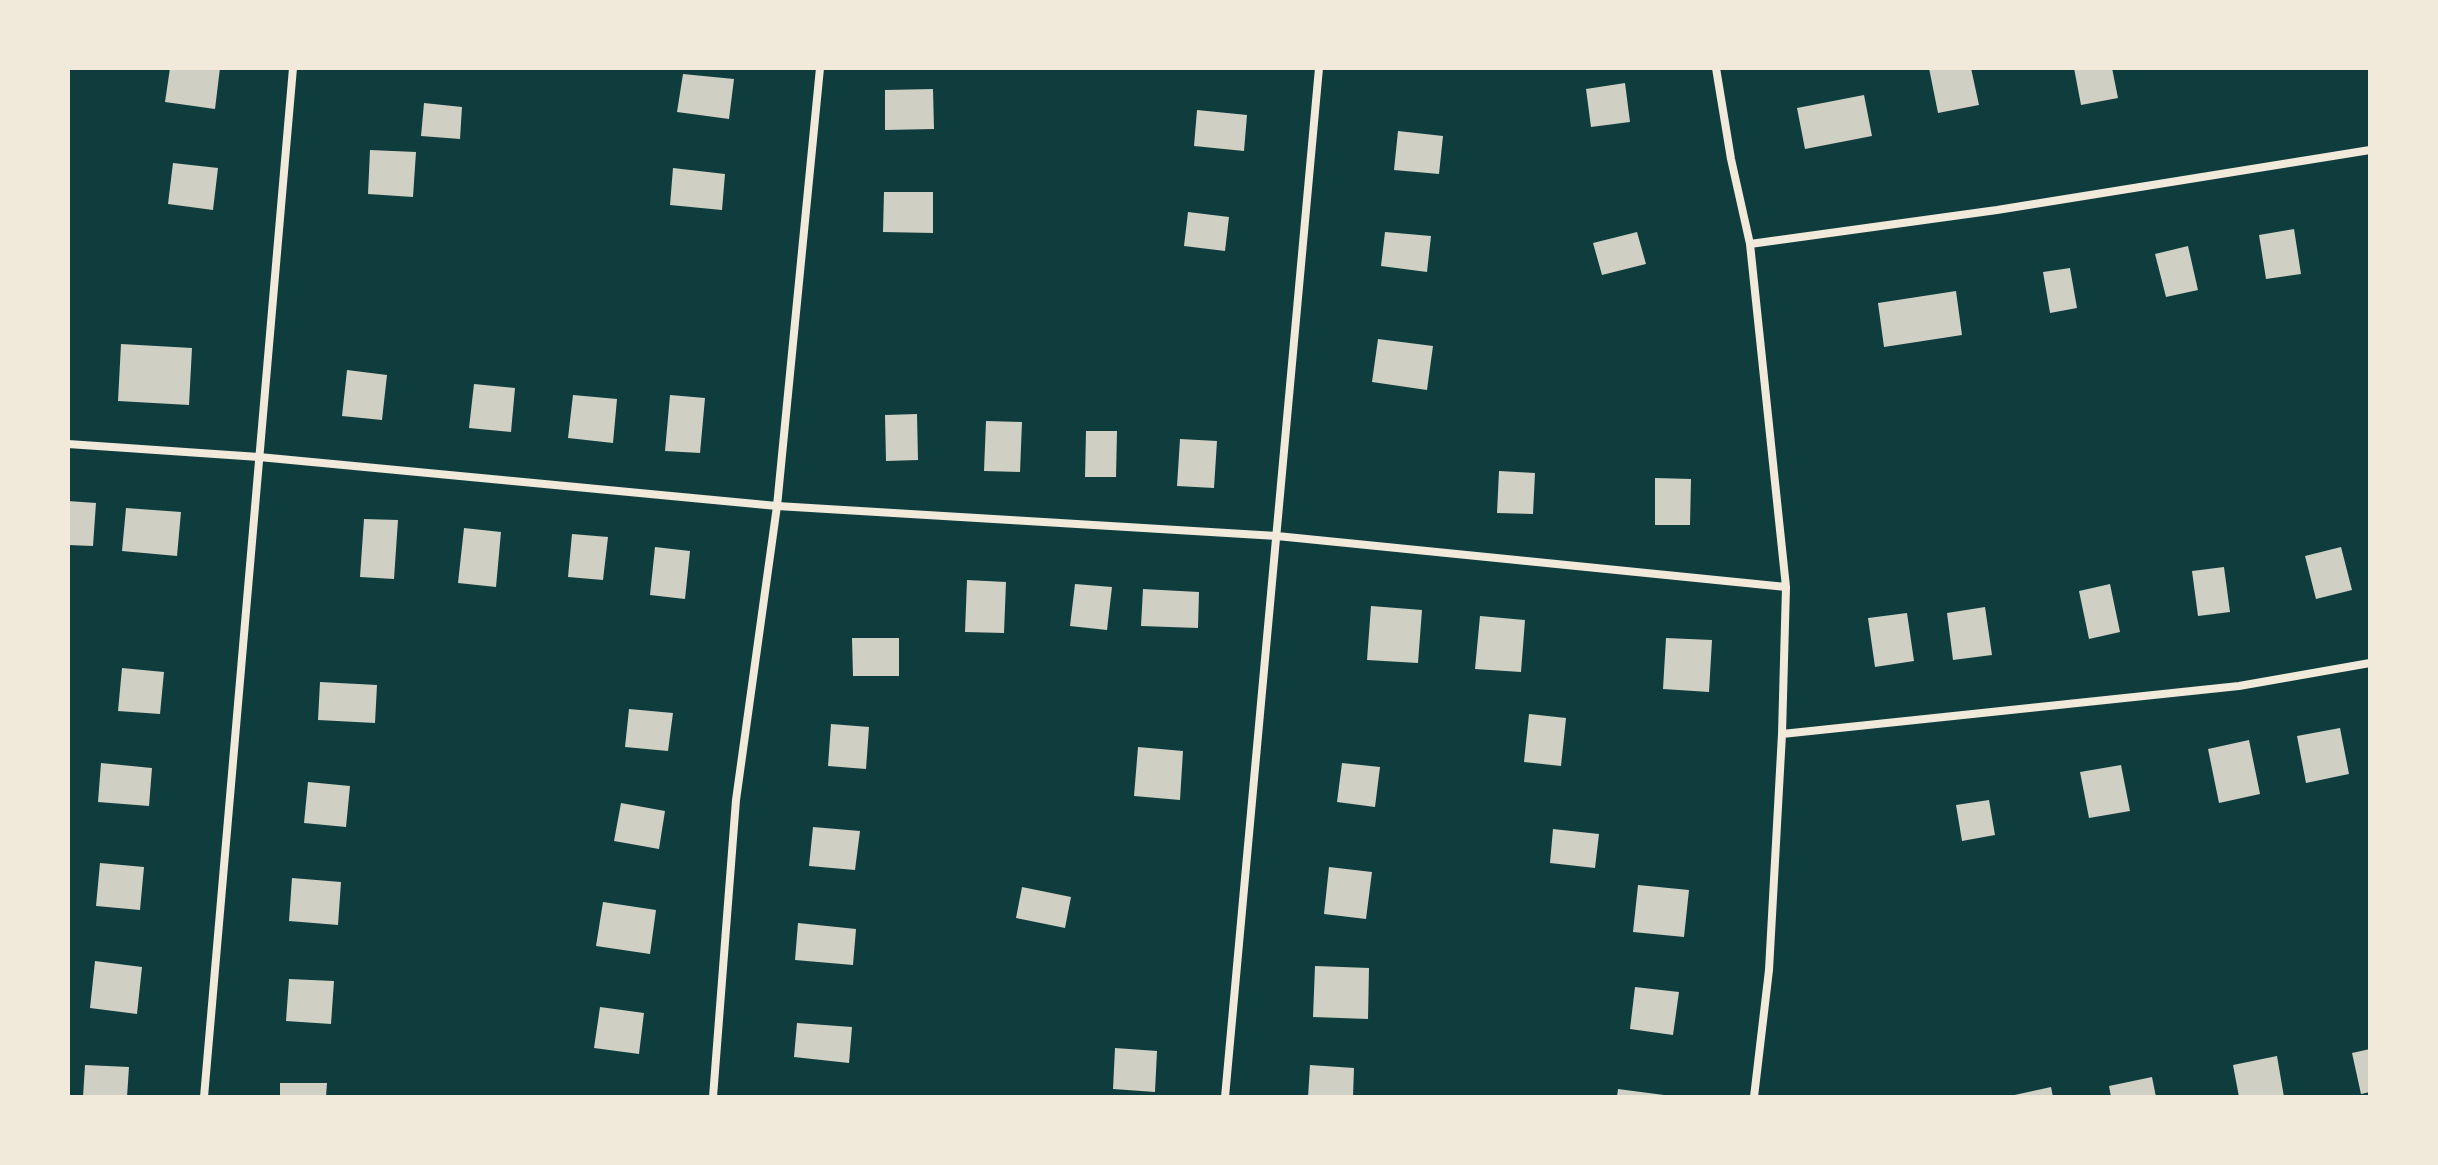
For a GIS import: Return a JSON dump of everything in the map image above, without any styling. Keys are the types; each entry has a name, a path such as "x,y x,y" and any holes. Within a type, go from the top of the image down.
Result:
{"street":[{"path":"204,1097 293,68"},
{"path":"713,1097 736,800 777,506 820,68"},
{"path":"1225,1097 1319,68"},
{"path":"1716,68 1731,159 1750,244 1786,587 1782,734 1769,970 1754,1097"},
{"path":"1750,244 1997,210 2370,150"},
{"path":"68,444 259,457 777,506 1277,536 1786,587"},
{"path":"1782,734 2239,686 2370,663"}],"building":[{"path":"170,68 220,68 215,109 165,102"},
{"path":"1929,68 1971,68 1979,105 1938,113"},
{"path":"2074,68 2112,68 2118,98 2081,105"},
{"path":"683,74 734,79 729,119 677,112"},
{"path":"1625,83 1630,122 1591,127 1586,89"},
{"path":"933,89 934,129 885,130 885,90"},
{"path":"1864,95 1872,136 1805,149 1797,108"},
{"path":"424,103 462,107 460,139 421,136"},
{"path":"1197,110 1247,115 1244,151 1194,146"},
{"path":"1398,131 1443,136 1439,174 1394,170"},
{"path":"370,150 416,152 413,197 368,194"},
{"path":"173,163 218,168 213,210 168,204"},
{"path":"673,168 725,174 722,210 670,205"},
{"path":"884,192 933,192 933,233 883,232"},
{"path":"1188,212 1229,217 1225,251 1184,246"},
{"path":"2294,229 2301,274 2266,279 2259,235"},
{"path":"1385,232 1431,236 1427,272 1381,266"},
{"path":"1637,232 1646,264 1602,275 1593,243"},
{"path":"2188,246 2198,290 2166,297 2155,254"},
{"path":"2070,268 2077,308 2050,313 2043,272"},
{"path":"1956,291 1962,335 1884,347 1878,303"},
{"path":"1378,339 1433,346 1427,390 1372,382"},
{"path":"121,344 192,348 189,405 118,401"},
{"path":"347,370 387,375 382,420 342,416"},
{"path":"474,384 515,388 511,432 469,428"},
{"path":"573,395 617,399 613,443 568,438"},
{"path":"670,395 705,398 700,453 665,451"},
{"path":"917,414 918,460 886,461 885,415"},
{"path":"986,421 1022,422 1020,472 984,471"},
{"path":"1086,431 1117,431 1116,477 1085,477"},
{"path":"1180,439 1217,441 1214,488 1177,486"},
{"path":"1499,471 1535,473 1533,514 1497,513"},
{"path":"1655,478 1691,479 1690,525 1655,525"},
{"path":"68,501 96,503 93,546 68,545"},
{"path":"126,508 181,512 177,556 122,551"},
{"path":"364,519 398,520 394,579 360,577"},
{"path":"464,528 501,532 496,587 458,583"},
{"path":"572,534 608,537 603,580 568,577"},
{"path":"655,547 690,551 685,599 650,595"},
{"path":"2341,547 2352,590 2316,599 2305,556"},
{"path":"2224,567 2230,612 2198,616 2192,571"},
{"path":"967,580 1006,582 1004,633 965,632"},
{"path":"1075,584 1112,587 1107,630 1070,626"},
{"path":"2110,584 2120,632 2089,639 2079,591"},
{"path":"1143,589 1199,592 1198,628 1141,626"},
{"path":"1371,606 1422,610 1418,663 1367,660"},
{"path":"1985,607 1992,655 1953,660 1947,613"},
{"path":"1907,613 1914,661 1875,667 1868,618"},
{"path":"1480,616 1525,620 1521,672 1475,669"},
{"path":"852,638 899,638 899,676 853,676"},
{"path":"1666,638 1712,640 1709,692 1663,689"},
{"path":"122,668 164,672 160,714 118,711"},
{"path":"320,682 377,685 375,723 318,720"},
{"path":"629,709 673,713 668,751 625,747"},
{"path":"1529,714 1566,718 1561,766 1524,762"},
{"path":"831,724 869,727 866,769 828,766"},
{"path":"2340,728 2349,774 2306,783 2297,736"},
{"path":"2249,740 2260,794 2219,803 2208,749"},
{"path":"1138,747 1183,751 1180,800 1134,796"},
{"path":"101,763 152,768 149,806 98,802"},
{"path":"1342,763 1380,767 1375,807 1337,802"},
{"path":"2121,765 2130,811 2089,818 2080,772"},
{"path":"308,782 350,786 346,827 304,823"},
{"path":"1989,800 1995,835 1962,841 1956,805"},
{"path":"621,803 665,811 659,849 614,841"},
{"path":"813,827 860,831 855,870 809,866"},
{"path":"1553,829 1599,834 1595,868 1550,863"},
{"path":"100,863 144,867 140,910 96,906"},
{"path":"1329,867 1372,872 1366,919 1324,914"},
{"path":"292,878 341,882 338,925 289,921"},
{"path":"1638,885 1689,890 1684,937 1633,932"},
{"path":"1022,887 1071,897 1065,928 1016,918"},
{"path":"603,902 656,910 650,954 596,946"},
{"path":"798,923 856,929 853,965 795,960"},
{"path":"95,961 142,967 137,1014 90,1008"},
{"path":"1315,966 1369,968 1368,1019 1313,1017"},
{"path":"289,979 334,981 331,1024 286,1021"},
{"path":"1635,987 1679,992 1673,1035 1630,1029"},
{"path":"600,1007 644,1013 639,1054 594,1048"},
{"path":"797,1023 852,1027 849,1063 794,1057"},
{"path":"1115,1048 1157,1051 1155,1092 1113,1089"},
{"path":"2370,1049 2370,1092 2361,1094 2352,1053"},
{"path":"2277,1056 2284,1097 2239,1097 2233,1065"},
{"path":"85,1065 129,1067 127,1097 83,1097"},
{"path":"1310,1065 1354,1068 1353,1097 1308,1097"},
{"path":"2152,1077 2156,1097 2111,1097 2109,1086"},
{"path":"280,1083 327,1083 326,1097 280,1097"},
{"path":"2051,1087 2053,1097 2010,1096"},
{"path":"1618,1089 1664,1095 1664,1097 1617,1097"}]}
